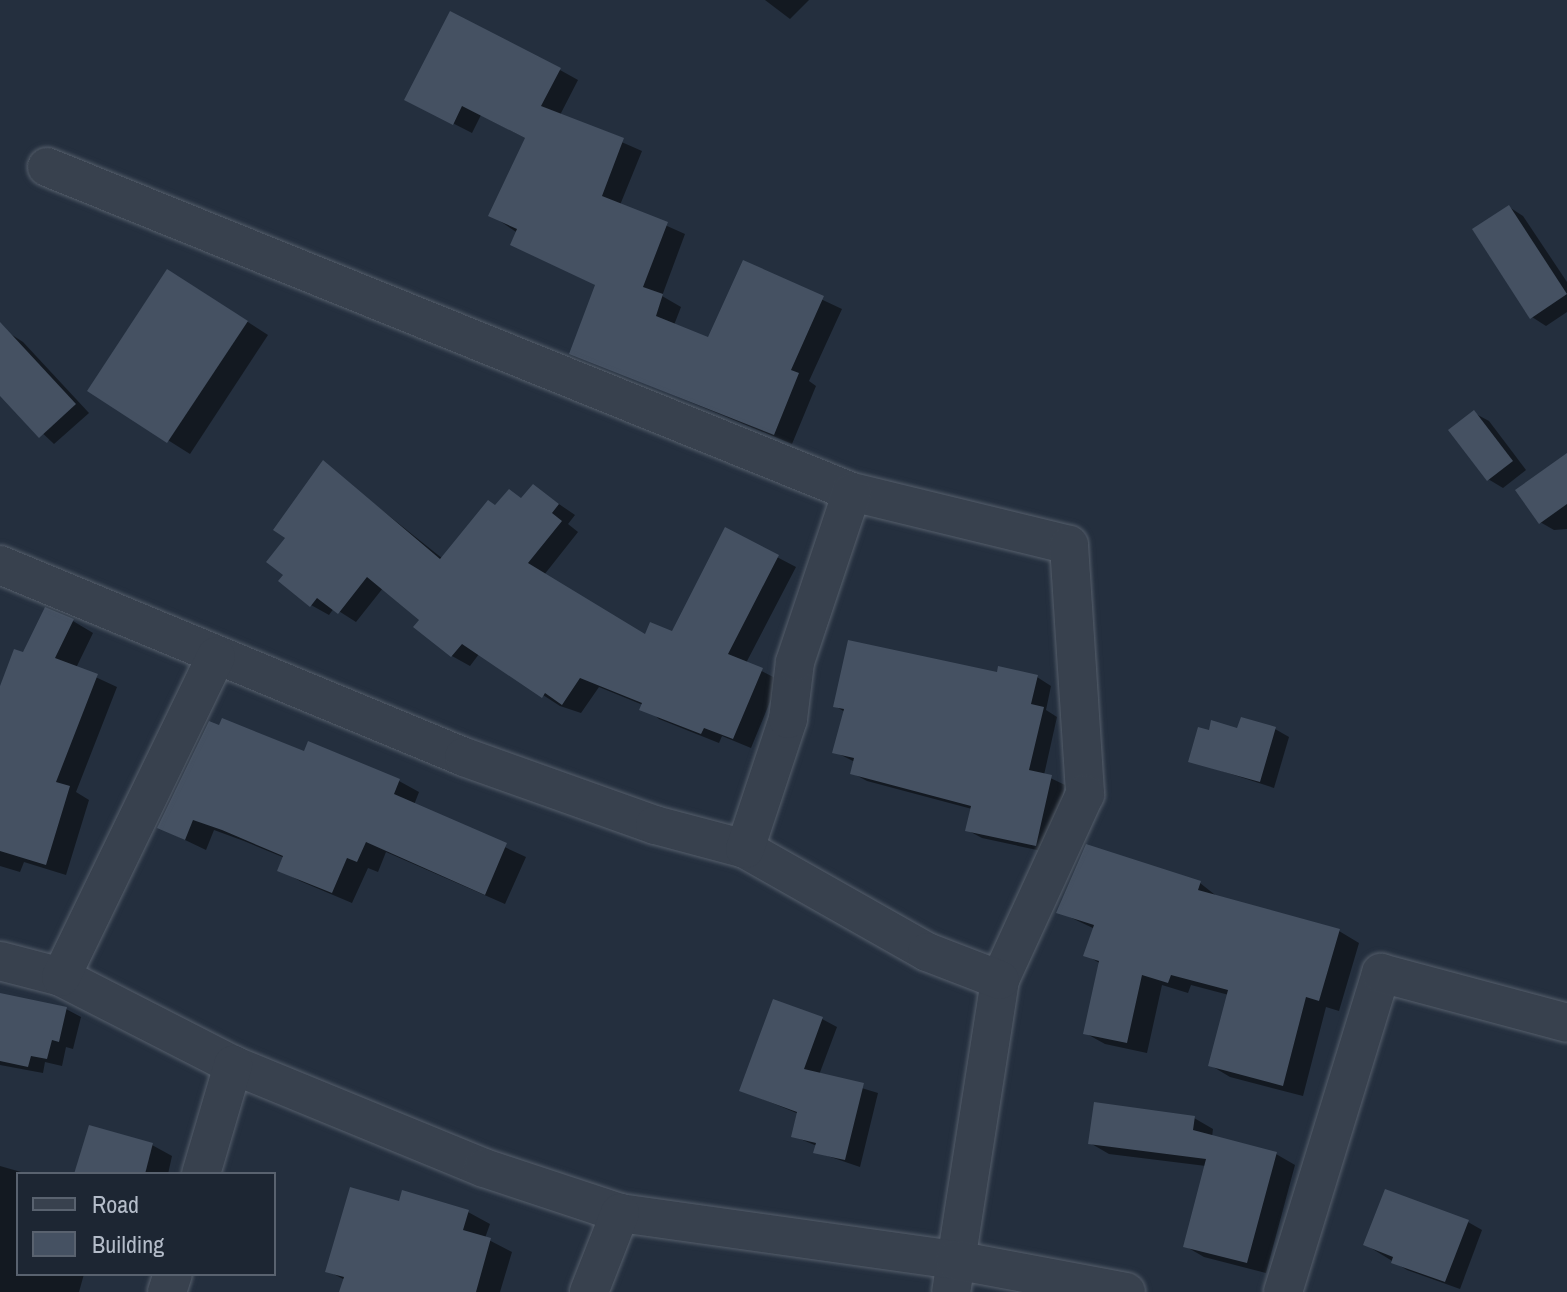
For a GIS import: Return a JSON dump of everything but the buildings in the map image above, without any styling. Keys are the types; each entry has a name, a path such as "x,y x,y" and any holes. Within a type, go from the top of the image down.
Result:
{"street":[{"path":"47,167 852,492 1069,545 1085,794 1000,980 953,1276"},
{"path":"745,849 788,719 795,662 852,492"},
{"path":"0,565 216,657 464,757 655,825 745,849 927,952 1000,980"},
{"path":"61,977 216,657"},
{"path":"0,961 61,977 233,1065 484,1168 620,1213 953,1276 1126,1292"},
{"path":"1283,1292 1381,973 1567,1023"},
{"path":"202,1172 233,1065"},
{"path":"589,1292 620,1213"}]}
